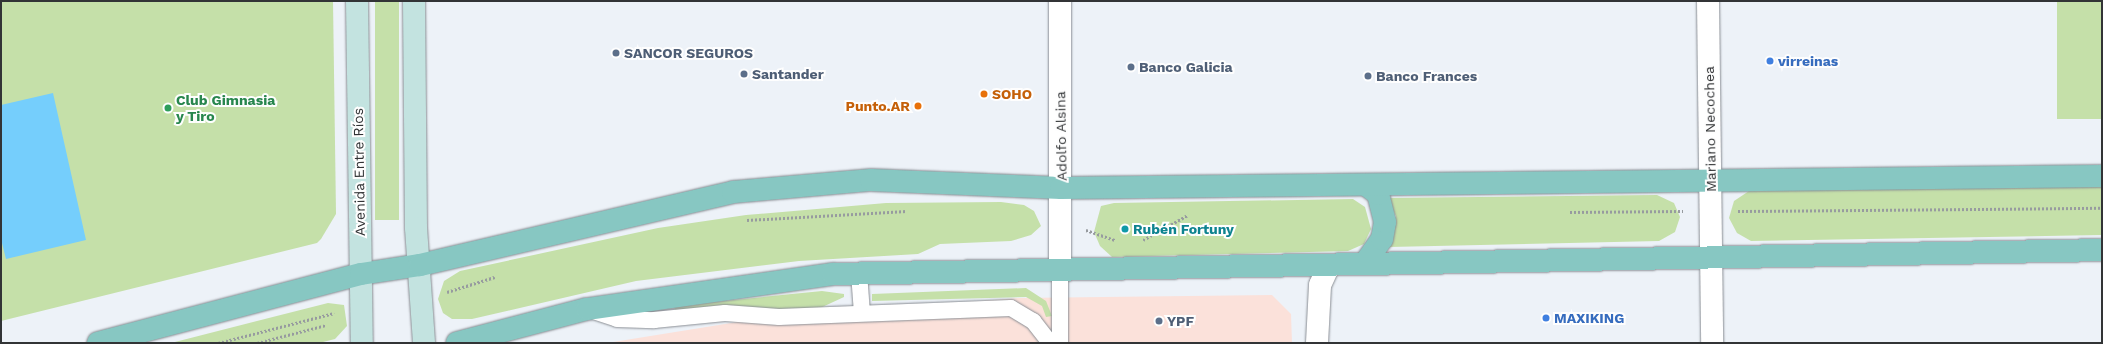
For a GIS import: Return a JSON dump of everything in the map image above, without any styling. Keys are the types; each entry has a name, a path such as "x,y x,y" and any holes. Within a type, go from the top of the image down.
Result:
{"main road":[{"name":"Avenida Entre Ríos","path":"357,1 362,343"},
{"path":"414,1 416,228 423,298 424,343"},
{"path":"98,343 362,274 420,265 733,192 871,180 1061,188 1711,182 2102,176"},
{"path":"1366,185 1378,194 1386,222 1382,240 1366,263"},
{"path":"457,343 587,309 751,283 860,273 1060,271 1712,256 2102,250"}],"street":[{"name":"Adolfo Alsina","path":"1060,1 1062,225 1060,271"},
{"name":"Mariano Necochea","path":"1708,1 1712,343"},
{"path":"1317,343 1320,285 1329,266"}],"lane":[{"path":"1060,271 1060,343"},
{"path":"860,273 862,313"},
{"path":"587,309 617,319 654,320 725,313 779,317 1011,308 1033,320 1050,343"}],"path":[{"path":"1566,212 2102,208"},
{"path":"738,221 915,211"},
{"path":"1136,242 1190,216 1180,214"},
{"path":"1062,225 1106,234 1119,243"},
{"path":"423,298 483,283 503,273"},
{"path":"218,343 362,307"},
{"path":"257,343 326,325"}],"shaded area":[{"path":"1272,295 1291,314 1292,343 607,343 756,319 1019,298"}],"green space":[{"name":"Club Gimnasia y Tiro","path":"1,1 333,1 336,214 321,239 317,243 1,321"},
{"path":"375,1 399,1 399,220 375,220"},
{"path":"2057,1 2102,1 2102,119 2057,119"},
{"path":"2102,185 2102,235 1751,241 1737,233 1729,218 1734,201 1749,191"},
{"path":"1657,195 1674,203 1680,217 1675,232 1659,241 1389,247 1396,216 1387,198"},
{"path":"1353,199 1365,207 1371,229 1364,244 1348,251 1112,257 1100,246 1094,232 1101,206 1114,203"},
{"path":"1001,202 1024,205 1034,211 1041,226 1031,235 1011,241 940,244 918,254 799,261 636,281 472,319 452,319 443,313 438,299 444,281 460,271 658,228 746,215 886,203"},
{"path":"1026,288 1046,301 1052,316 1046,317 1042,306 1026,297 872,301 872,294"},
{"path":"822,291 844,294 844,297 818,309 780,312 735,306 675,310 674,306"},
{"path":"328,303 344,305 347,326 335,339 319,343 171,343"}],"water":[{"path":"53,93 86,240 6,259 1,239 1,105"}],"place":[{"name":"SANCOR SEGUROS","path":"616,53"},
{"name":"virreinas","path":"1770,61"},
{"name":"Banco Galicia","path":"1131,67"},
{"name":"Santander","path":"744,74"},
{"name":"Banco Frances","path":"1368,76"},
{"name":"SOHO","path":"984,94"},
{"name":"Punto.AR","path":"918,106"},
{"name":"Club Gimnasia y Tiro","path":"168,108"},
{"name":"Rubén Fortuny","path":"1125,229"},
{"name":"MAXIKING","path":"1546,318"},
{"name":"YPF","path":"1159,321"}]}
